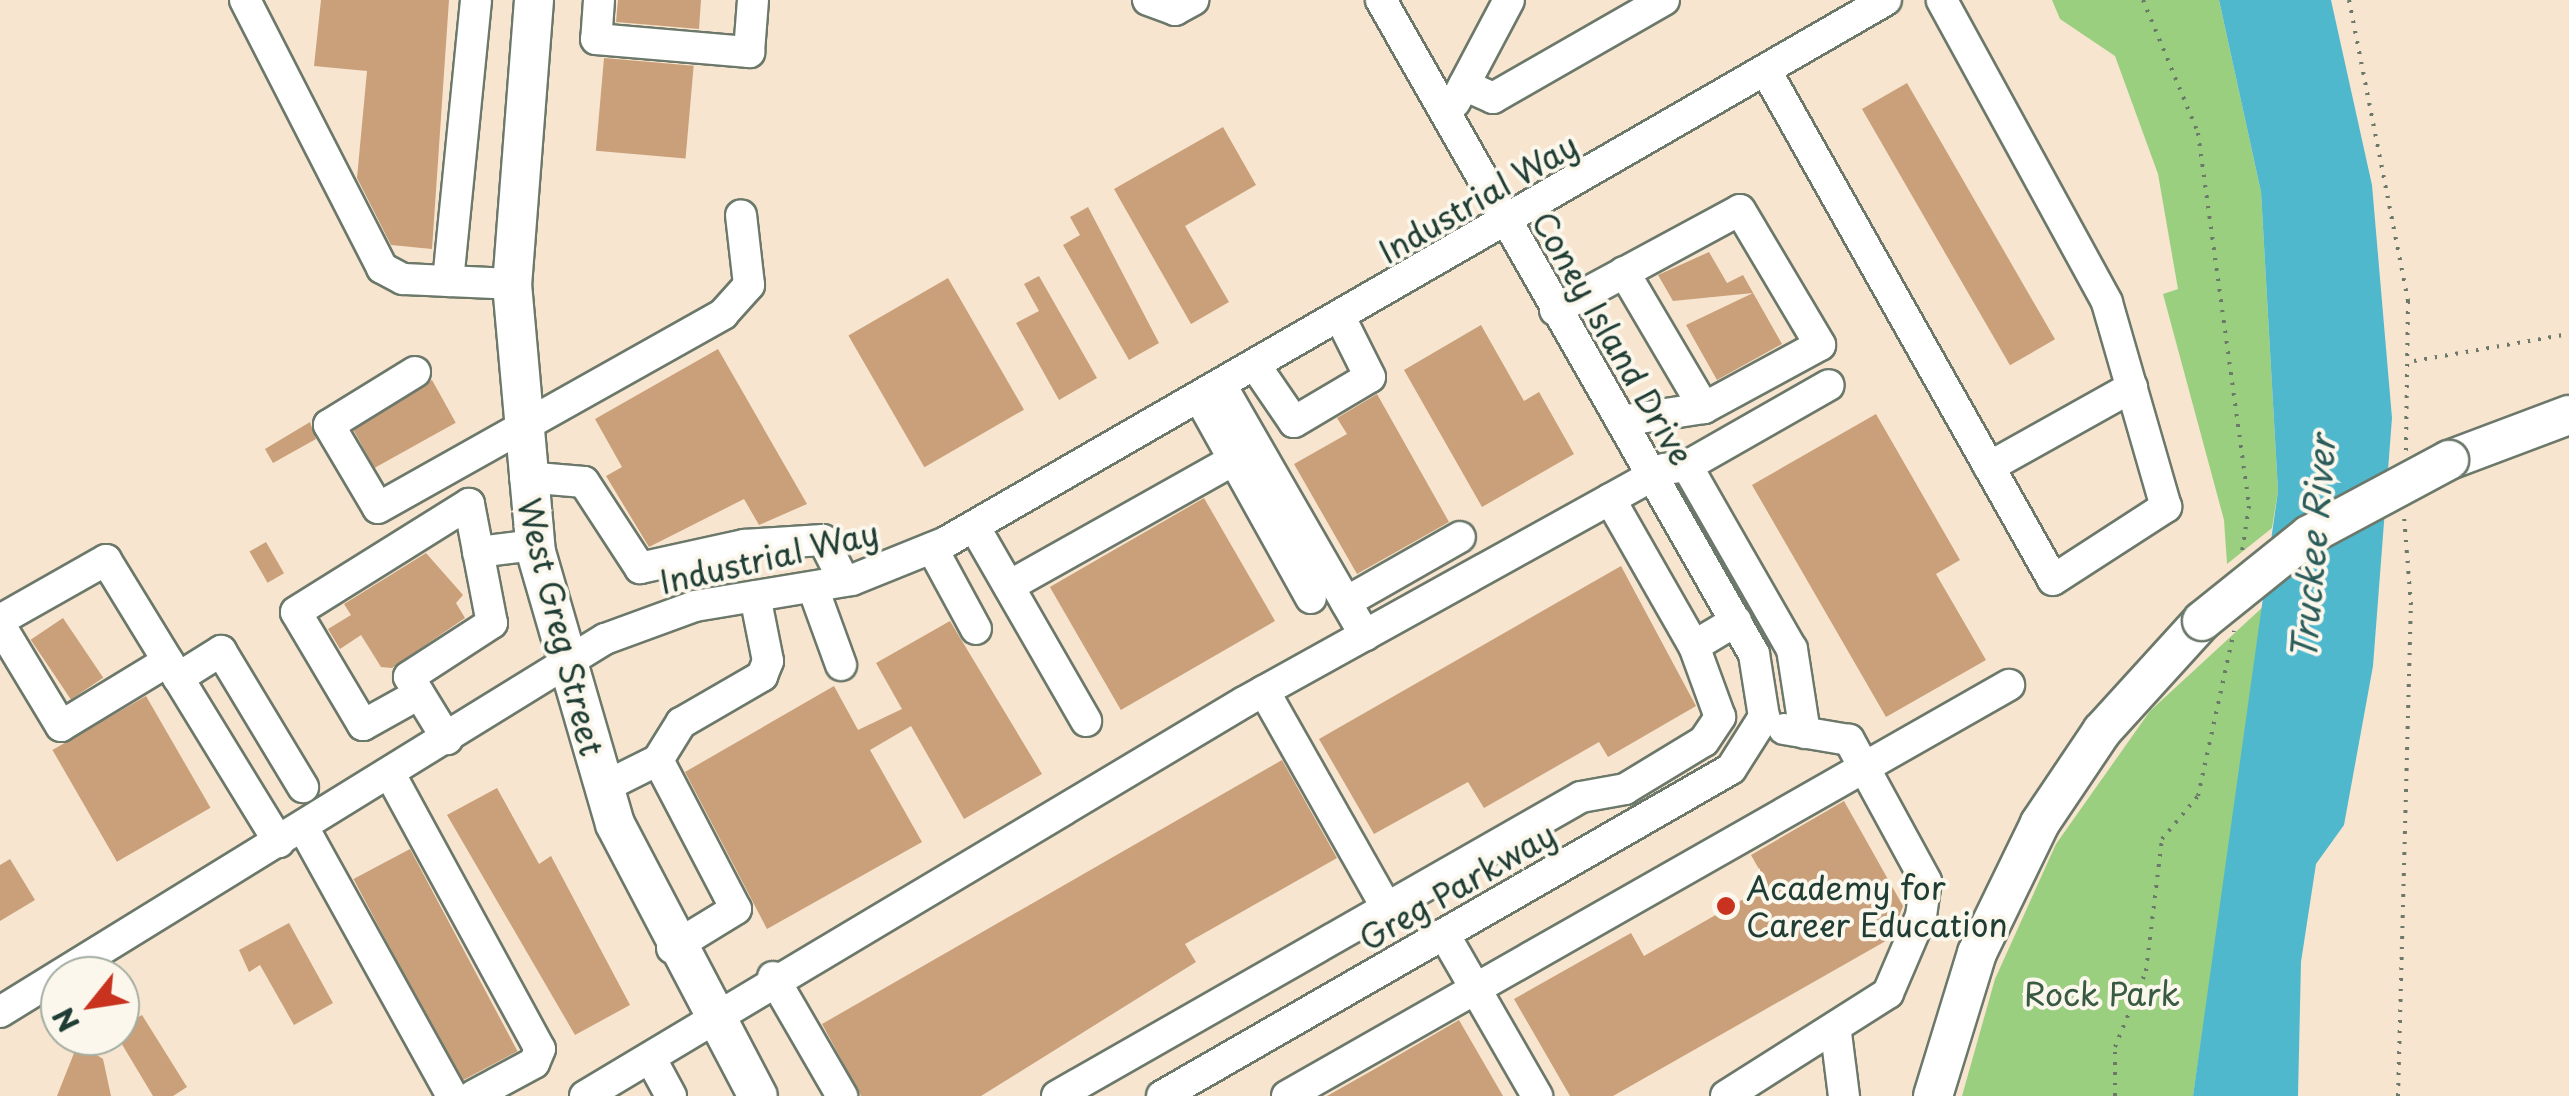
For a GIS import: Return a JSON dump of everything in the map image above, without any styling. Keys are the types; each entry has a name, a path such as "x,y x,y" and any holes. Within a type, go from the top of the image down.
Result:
{"main road":[{"name":"West Greg Street","path":"534,0 512,284 519,425 535,544 563,667 602,788 672,948 758,1096"},
{"path":"1933,1096 1977,953 2040,823 2102,732 2309,535 2449,460 2569,415"}],"street":[{"path":"246,0 382,268 404,280 512,284"},
{"path":"448,281 476,0"},
{"path":"600,0 596,39 749,52 753,0"},
{"path":"1148,0 1176,10 1192,0"},
{"name":"Coney Island Drive","path":"1380,0 1449,114 1505,224 1736,621 1762,673 1763,721"},
{"path":"1449,114 1509,0"},
{"path":"1464,85 1492,98 1664,0"},
{"name":"Industrial Way","path":"0,1012 563,667 668,614 844,582 932,548 1505,224 1886,0"},
{"path":"1766,71 2053,580 2166,507 2107,302 1942,0"},
{"path":"1555,310 1740,210 1820,344 1704,408 1621,421"},
{"path":"378,508 519,425 723,314 749,285 741,214"},
{"path":"1624,272 1704,408"},
{"path":"1255,366 1294,422 1370,377 1340,317"},
{"path":"401,546 328,425 415,372"},
{"path":"585,1096 716,1022 773,976 1264,691 1653,474 1687,466 1828,385"},
{"path":"1989,467 2132,387"},
{"path":"1210,391 1235,459 1311,598"},
{"path":"1210,391 1365,635"},
{"path":"1009,586 1235,459"},
{"path":"1687,466 1792,650 1804,733"},
{"path":"525,478 584,482 626,557 648,567 744,545 823,540 844,582"},
{"path":"1057,1096 1581,797 1625,790 1704,741 1720,718 1694,646 1610,499"},
{"path":"420,694 363,725 296,612 468,504 492,623 409,677 420,694 447,739"},
{"path":"974,526 1086,720"},
{"path":"1346,602 1460,537"},
{"path":"478,552 535,544"},
{"path":"932,548 976,629"},
{"path":"303,788 220,652 173,670 61,726 0,622 106,560 173,670 291,835 452,1096"},
{"path":"648,567 668,614"},
{"path":"813,588 841,665"},
{"path":"602,788 658,760 681,723 768,669 754,596"},
{"path":"1694,646 1736,621"},
{"path":"1287,1096 2009,686"},
{"path":"1264,691 1394,903 1435,939 1476,989 1537,1096"},
{"path":"1726,1096 1836,1033 1888,992 1926,880 1849,740 1763,721"},
{"name":"Greg Parkway","path":"1182,1088 1731,769 1763,721"},
{"path":"658,760 736,909 672,948"},
{"path":"390,774 540,1048 534,1063 473,1096"},
{"path":"1625,790 1639,822"},
{"path":"773,976 842,1096"},
{"path":"1177,1026 1182,1088"},
{"path":"1836,1033 1844,1096"},
{"path":"650,1060 671,1096"}],"path":[{"path":"2142,0 2198,133 2249,506 2242,557"},
{"path":"2349,0 2414,362 2406,466"},
{"path":"2414,362 2569,334"},
{"path":"2398,1096 2412,606 2405,500"},
{"path":"2115,1096 2115,1047 2146,971 2162,838 2198,796 2218,623"}],"green space":[{"path":"2052,0 2219,0 2261,192 2278,491 2272,528 2227,564 2224,520 2163,294 2178,289 2158,174 2115,56 2060,19"},
{"name":"Rock Park","path":"2265,605 2193,1096 1962,1096 1995,979 2056,844 2150,711"}],"water":[{"name":"Truckee River","path":"2219,0 2331,0 2372,185 2392,418 2373,666 2344,825 2316,864 2301,962 2298,1096 2193,1096 2278,491 2261,192"}],"building":[{"path":"321,0 449,0 432,249 391,245 357,178 367,71 314,66"},
{"path":"618,0 701,0 699,29 616,22"},
{"path":"604,58 694,66 686,158 596,151"},
{"path":"1907,83 2055,339 2010,365 1862,109"},
{"path":"1223,127 1256,185 1185,226 1229,302 1191,324 1114,189"},
{"path":"1088,207 1159,343 1129,360 1063,245 1080,235 1070,217"},
{"path":"1709,252 1727,283 1743,275 1782,344 1717,380 1686,325 1753,293 1673,301 1658,275"},
{"path":"1039,276 1097,378 1059,400 1016,323 1039,311 1024,284"},
{"path":"948,278 1024,410 924,467 848,336"},
{"path":"1481,325 1524,401 1539,392 1574,454 1482,507 1404,370"},
{"path":"718,349 807,504 759,525 744,499 649,547 606,476 622,467 595,419"},
{"path":"432,380 456,423 374,468 351,425"},
{"path":"1377,394 1449,522 1357,574 1294,464 1347,434 1337,418"},
{"path":"1876,414 1960,560 1936,574 1986,660 1886,717 1752,485"},
{"path":"310,422 316,439 273,463 265,449"},
{"path":"1204,498 1275,621 1121,710 1050,587"},
{"path":"266,542 284,573 268,583 250,552"},
{"path":"426,553 463,595 456,603 465,618 392,668 381,667 361,635 340,649 328,629 351,615 344,604"},
{"path":"1621,566 1696,706 1608,757 1599,742 1484,808 1468,782 1374,834 1319,739"},
{"path":"63,618 103,678 71,699 31,640"},
{"path":"950,621 1042,774 964,819 911,726 870,750 922,842 767,929 685,772 834,686 858,730 902,709 876,663"},
{"path":"146,696 210,808 117,862 52,750"},
{"path":"1282,760 1337,858 1185,944 1196,962 981,1096 861,1096 822,1024"},
{"path":"497,788 539,864 551,856 630,1005 575,1035 447,815"},
{"path":"1844,801 1903,906 1891,938 1613,1096 1570,1096 1514,999 1631,933 1644,956 1768,885 1751,855"},
{"path":"410,849 518,1051 461,1081 353,879"},
{"path":"10,859 35,900 0,921 0,865"},
{"path":"289,923 333,1003 294,1025 260,965 249,972 239,950"},
{"path":"140,1016 187,1087 173,1096 153,1096 129,1056 140,1056"},
{"path":"1459,1020 1503,1096 1327,1096 1373,1070"},
{"path":"73,1056 103,1059 111,1096 57,1096"}],"place":[{"name":"Academy for Career Education","path":"1726,906"}]}
